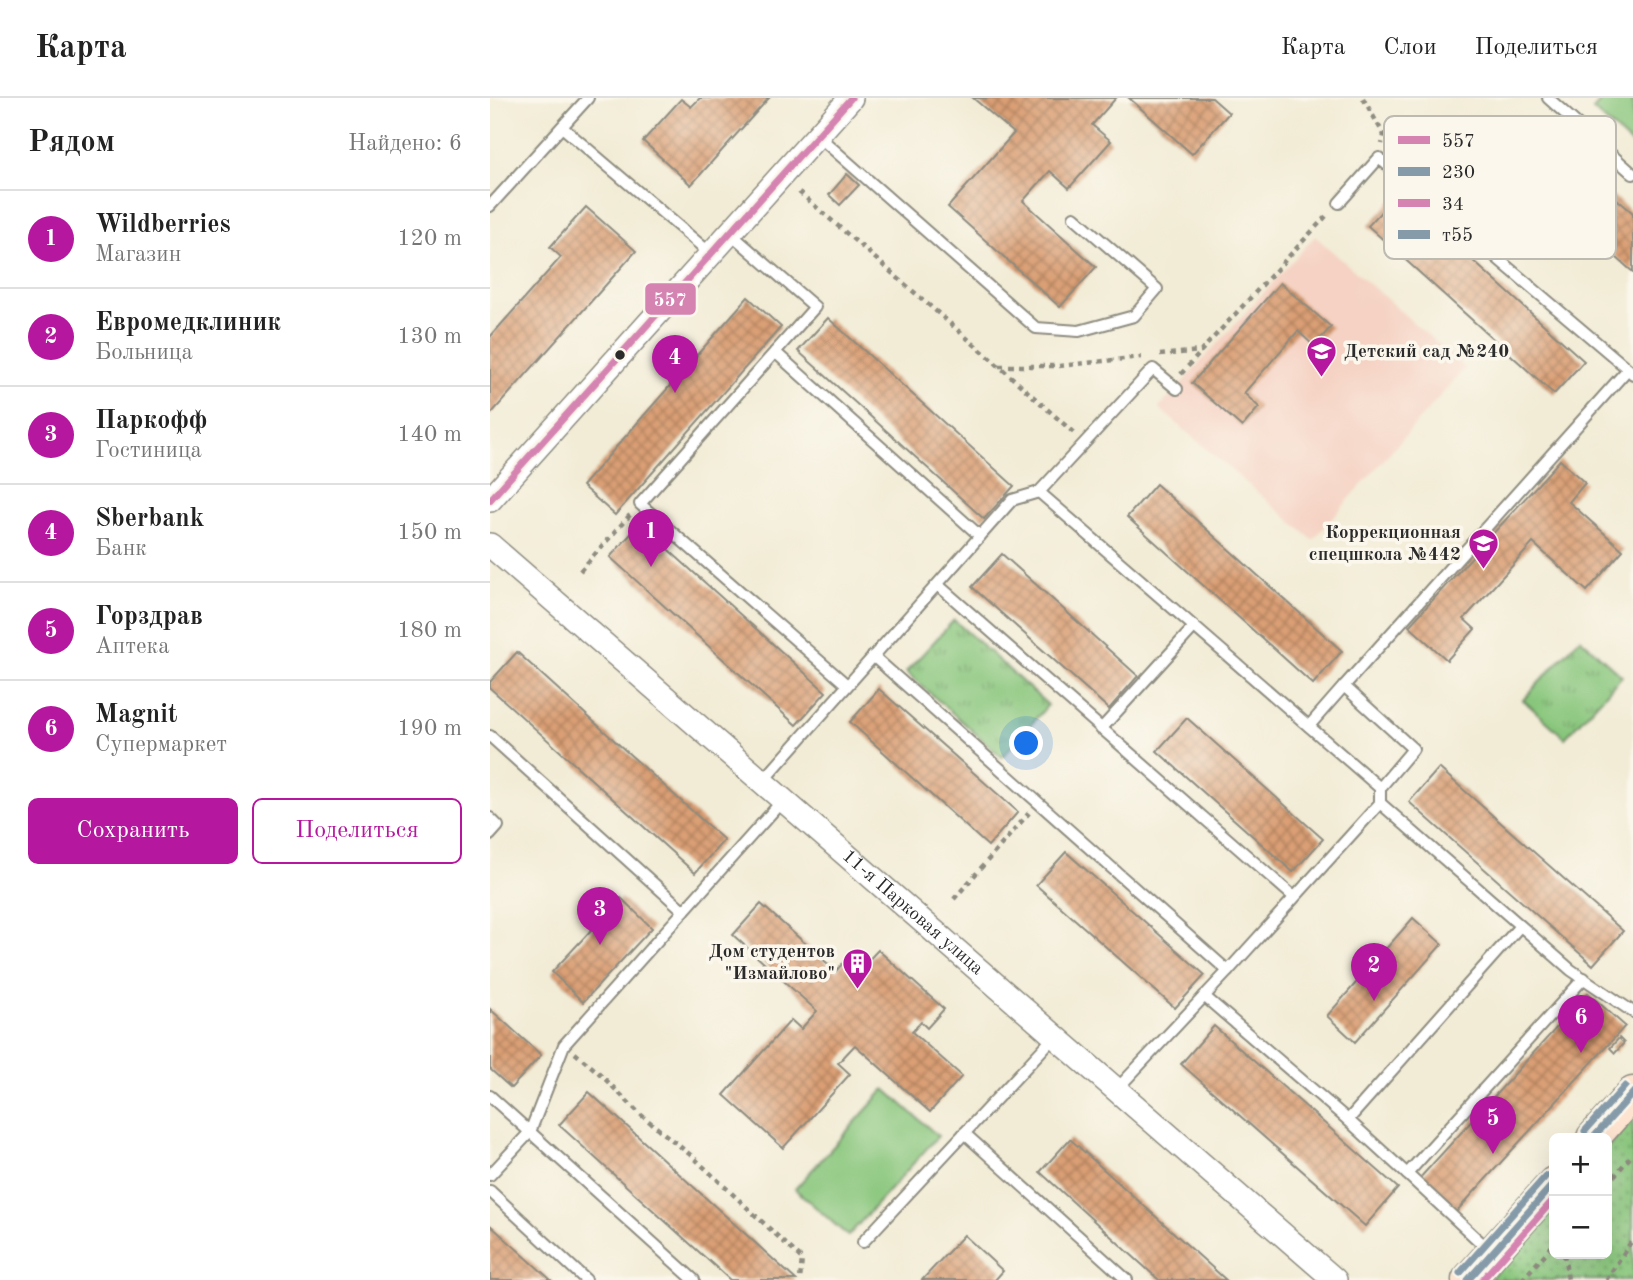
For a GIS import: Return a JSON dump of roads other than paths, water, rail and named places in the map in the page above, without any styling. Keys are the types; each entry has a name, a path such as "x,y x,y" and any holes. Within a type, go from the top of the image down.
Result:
{"main road":[{"path":"1597,1133 1633,1093"},
{"path":"1468,1280 1549,1189"}],"street":[{"path":"490,500 851,98"},
{"name":"11-я Парковая улица","path":"490,545 1335,1280"}],"lane":[{"path":"490,206 588,98"},
{"path":"1548,98 1568,116"},
{"path":"562,127 711,254"},
{"path":"817,135 1037,328 1079,331 1133,316 1157,289 1074,217"},
{"path":"1339,204 1379,158 1384,162"},
{"path":"1616,159 1633,174"},
{"path":"730,233 815,307 640,504 847,685"},
{"path":"1309,726 1630,372 1497,259"},
{"path":"775,352 980,536"},
{"path":"762,782 1012,500 1039,492 1153,369 1174,387"},
{"path":"1039,492 1380,788"},
{"path":"937,585 1294,897"},
{"path":"1101,729 1194,627"},
{"path":"873,656 1228,971"},
{"path":"1117,1089 1380,803 1380,788 1413,750 1344,686"},
{"path":"490,736 684,911"},
{"path":"490,1175 530,1132 564,1045 783,800"},
{"path":"1380,803 1571,970 1633,1012"},
{"path":"490,818 498,826 490,835"},
{"path":"1348,1120 1521,926"},
{"path":"1407,1174 1584,978"},
{"path":"1204,996 1348,1120 1492,1253"},
{"path":"863,1242 1055,1035"},
{"path":"490,1096 694,1280"},
{"path":"964,1133 1127,1280"},
{"path":"490,1191 586,1280"}],"place":[{"name":"Детский сад №240","path":"1321,379"},
{"name":"Sberbank","path":"675,393"},
{"name":"Wildberries","path":"651,567"},
{"name":"Коррекционная спецшкола №442","path":"1484,571"},
{"name":"Паркофф","path":"600,945"},
{"name":"Дом студентов \"Измайлово\"","path":"858,990"},
{"name":"Евромедклиник","path":"1374,1001"},
{"name":"Magnit","path":"1581,1053"},
{"name":"Горздрав","path":"1493,1154"}]}
